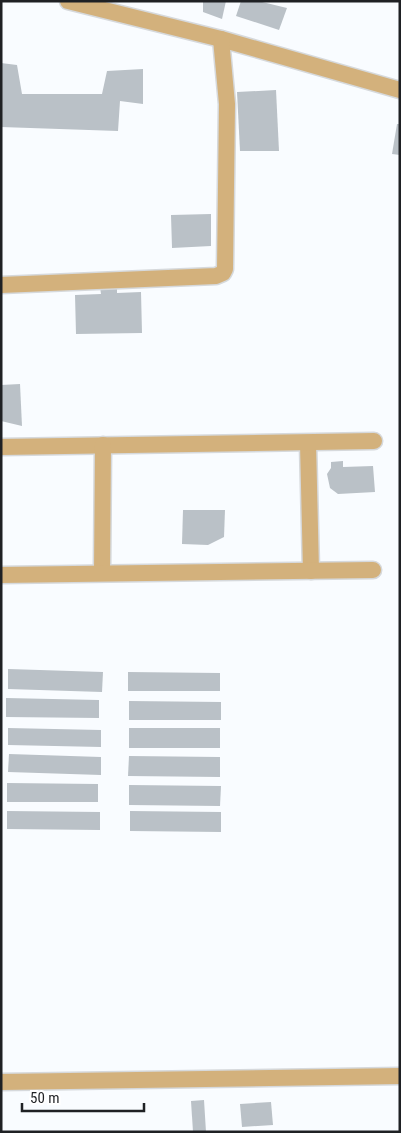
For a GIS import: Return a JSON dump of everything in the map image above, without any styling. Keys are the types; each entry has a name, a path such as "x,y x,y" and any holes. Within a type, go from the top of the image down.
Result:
{"street":[{"path":"68,1 221,40 400,90"},
{"path":"1,285 216,276 222,273 225,269 227,104 221,40"},
{"path":"308,442 311,571"},
{"path":"1,447 374,442"},
{"path":"102,573 103,445"},
{"path":"1,575 373,570"},
{"path":"1,1082 400,1076"}],"building":[{"path":"203,1 226,1 222,19 203,12"},
{"path":"241,1 258,1 287,8 279,30 236,16"},
{"path":"1,63 17,65 22,94 102,94 107,71 143,69 143,104 120,101 118,131 1,127"},
{"path":"276,90 279,151 240,151 237,92"},
{"path":"397,124 400,124 400,155 392,154"},
{"path":"211,214 211,246 172,248 171,215"},
{"path":"117,286 117,293 141,292 142,333 76,334 75,295 101,294 100,287"},
{"path":"20,384 22,426 1,421 1,385"},
{"path":"343,461 343,467 373,466 375,492 338,494 330,488 327,474 331,468 331,462"},
{"path":"183,510 225,510 224,537 208,545 182,544"},
{"path":"8,669 103,672 102,692 8,689"},
{"path":"128,672 220,673 220,691 128,691"},
{"path":"6,698 99,700 99,718 6,717"},
{"path":"129,701 221,702 221,720 129,720"},
{"path":"8,728 101,730 101,747 8,745"},
{"path":"129,728 220,728 220,748 129,748"},
{"path":"9,754 101,757 101,775 8,772"},
{"path":"129,756 220,757 220,777 128,776"},
{"path":"7,783 98,784 98,802 7,802"},
{"path":"129,785 221,786 220,806 129,805"},
{"path":"7,811 100,812 100,830 7,829"},
{"path":"130,811 221,812 221,832 130,831"},
{"path":"204,1100 206,1132 193,1132 191,1101"},
{"path":"271,1102 273,1125 242,1127 240,1104"}]}
